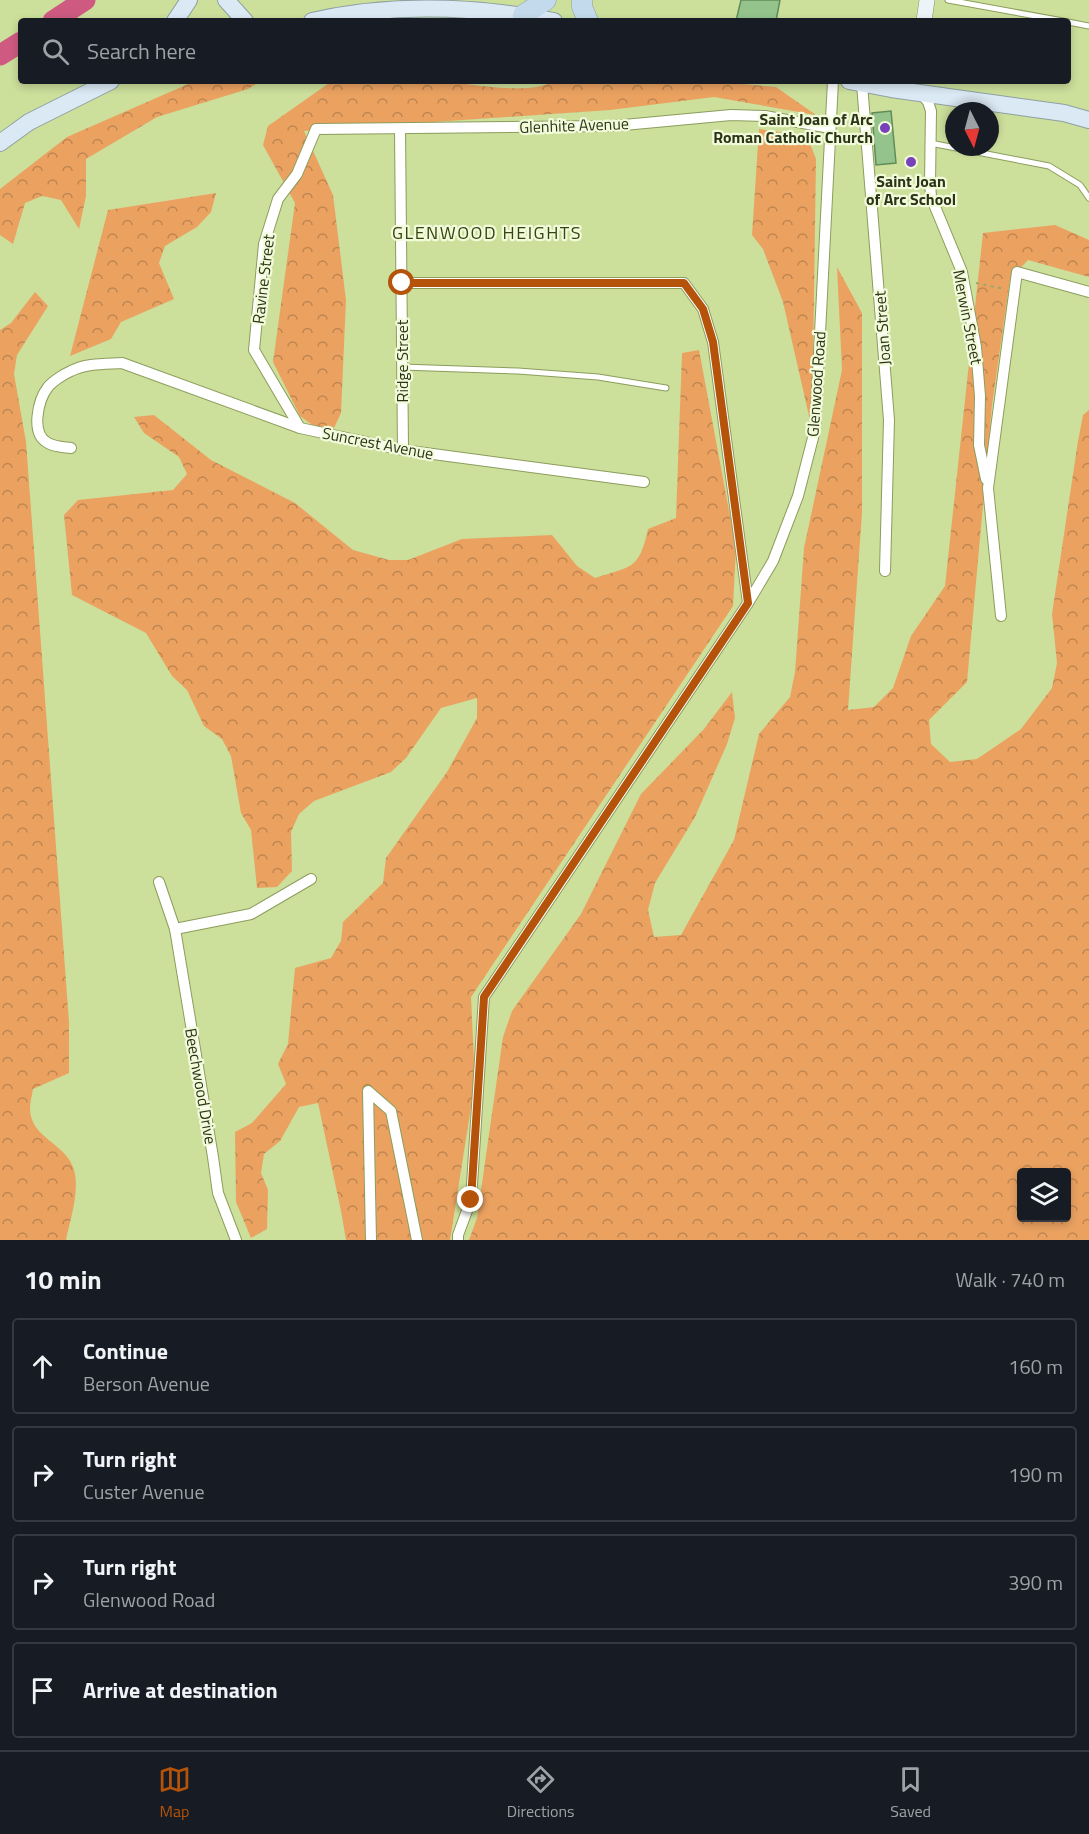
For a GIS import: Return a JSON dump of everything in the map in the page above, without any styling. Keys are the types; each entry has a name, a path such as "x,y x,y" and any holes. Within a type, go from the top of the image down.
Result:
{"highway":[{"path":"524,15 546,0"},
{"path":"582,0 587,18"}],"main road":[{"path":"177,18 189,0"},
{"path":"226,0 242,18"},
{"path":"329,18 399,9 440,9 539,18"},
{"path":"0,143 29,122 105,84"},
{"path":"877,84 918,86 1064,113 1089,120"}],"street":[{"path":"924,18 927,0"},
{"name":"Glenwood Road","path":"458,1240 471,1200 484,997 748,603 773,561 794,507 815,430 833,84"},
{"name":"Joan Street","path":"856,84 889,420 885,572"},
{"name":"Merwin Street","path":"918,86 931,111 931,197 962,272 976,347 980,396 979,446 988,488 1001,616"},
{"name":"Glenhite Avenue","path":"316,129 613,126 731,115 765,116 830,128"},
{"name":"Ravine Street","path":"300,428 254,350 264,244 278,199 297,174 316,129"},
{"name":"Ridge Street","path":"400,129 403,450"},
{"name":"Merwin Street","path":"988,488 1017,272 1089,292"},
{"path":"402,283 684,283 703,309 713,342 748,603"},
{"name":"Suncrest Avenue","path":"71,448 47,443 40,437 38,416 41,402 49,386 72,370 96,364 123,363 300,428 403,450 644,482"},
{"path":"175,929 251,914 311,879"},
{"name":"Beechwood Drive","path":"159,882 175,929 218,1193 236,1240"},
{"path":"371,1240 369,1091 391,1111 417,1240"}],"lane":[{"path":"948,0 1047,18"},
{"path":"1071,23 1089,26"},
{"path":"930,143 1049,166 1080,185 1089,198"},
{"path":"402,367 518,371 598,377 666,388"}],"path":[{"path":"964,281 1014,291"}],"green space":[{"path":"188,84 256,84 248,89 157,117 86,159 86,196 79,229 61,200 42,196 25,203 13,244 0,235 0,189 67,137"},
{"path":"328,84 466,84 528,88 547,84 744,84 776,87 816,115 714,97 610,110 304,131 333,195 346,300 341,413 333,430 315,427 300,416 273,362 295,203 263,145 268,126"},
{"path":"759,129 807,136 816,159 812,429 783,302 763,249 752,235"},
{"path":"216,193 211,212 197,227 165,246 159,263 174,299 121,322 111,339 70,356 108,210"},
{"path":"1055,225 1089,240 1089,277 1028,260 1010,279 992,405 967,682 929,720 931,744 950,762 977,759 1021,729 1052,688 1057,663 1052,614 1078,441 1083,415 1089,410 1089,1240 469,1240 477,1218 503,1037 512,1011 581,914 641,794 704,729 732,692 735,718 727,744 695,817 655,883 648,910 654,937 681,935 734,840 759,734 790,697 795,672 804,548 842,370 837,267 862,313 862,513 848,710 874,707 893,688 911,636 945,586 983,233"},
{"path":"35,292 48,306 17,355 14,374 26,442 69,1022 69,1073 33,1089 30,1108 36,1127 70,1161 76,1178 76,1187 66,1240 0,1240 0,330 11,323"},
{"path":"699,350 736,548 733,606 471,997 475,1082 450,1240 346,1240 318,1103 299,1107 280,1141 264,1154 261,1173 268,1190 267,1229 251,1238 236,1202 235,1132 252,1123 286,1084 278,1064 288,1044 295,968 331,958 341,941 343,922 383,883 386,858 447,772 477,718 477,698 441,708 406,758 391,772 314,801 299,814 291,832 292,871 277,887 257,888 251,830 241,813 231,756 222,739 204,726 187,690 172,676 146,633 72,595 64,515 78,500 173,490 187,474 179,457 144,433 134,417 154,415 211,460 295,503 353,550 389,560 408,560 462,539 552,535 577,566 595,578 632,564 641,552 648,529 676,518 682,353"}],"building":[{"path":"741,0 780,0 777,18 737,18"},
{"path":"891,111 896,163 876,165 872,113"}],"waterway":[{"path":"58,18 85,0"},
{"path":"0,55 18,44"}],"place":[{"name":"Saint Joan of Arc Roman Catholic Church","path":"885,128"},
{"name":"Saint Joan of Arc School","path":"911,162"}],"district":[{"name":"GLENWOOD HEIGHTS","path":"487,233"}],"route":[{"path":"402,283 684,283 703,309 713,342 748,603 484,997 471,1200"}]}
